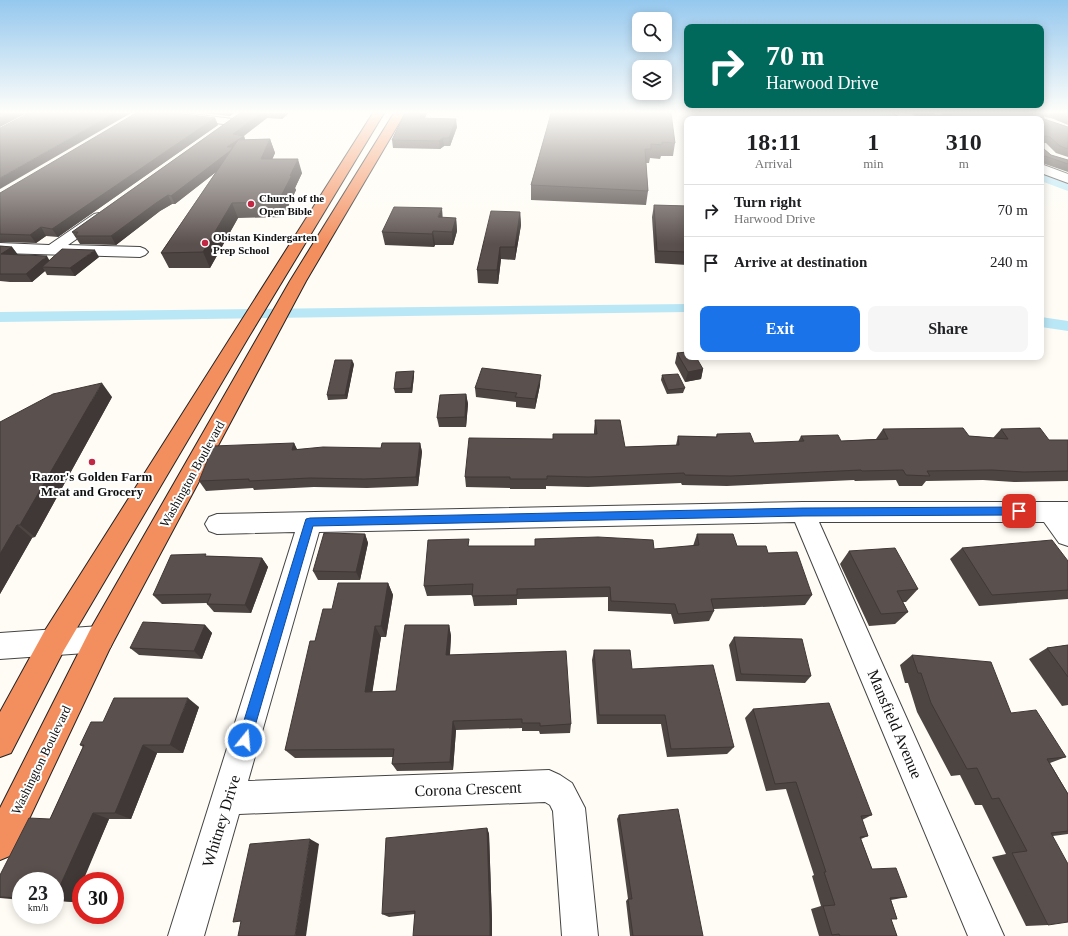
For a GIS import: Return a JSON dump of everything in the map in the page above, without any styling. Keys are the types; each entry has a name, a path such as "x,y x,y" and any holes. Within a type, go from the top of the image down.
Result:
{"highway":[{"path":"0,742 54,641 352,157"},
{"name":"Washington Boulevard","path":"0,843 100,639 298,281 373,157"}],"street":[{"path":"1044,169 1068,179"},
{"path":"52,250 110,209"},
{"path":"0,248 140,252"},
{"path":"217,524 803,512 1059,511 1068,536"},
{"name":"Mansfield Avenue","path":"803,512 986,936"},
{"name":"Whitney Drive","path":"186,936 310,522"},
{"path":"0,646 54,641 100,639"},
{"name":"Corona Crescent","path":"227,798 549,786 561,794 569,808 580,936"}],"building":[{"path":"0,157 38,157 0,178"},
{"path":"62,157 158,157 52,229 41,227 30,235 0,234 0,193"},
{"path":"178,157 223,157 171,196 168,195 156,203 111,236 75,236 78,232 72,232"},
{"path":"227,157 262,157 261,159 298,159 290,176 292,175 278,202 232,203 203,252 161,253"},
{"path":"539,157 646,157 648,191 531,185"},
{"path":"1047,157 1057,157 1068,160 1068,164"},
{"path":"654,205 684,206 684,252 657,251"},
{"path":"394,207 442,208 438,217 456,218 452,232 433,231 432,234 382,232"},
{"path":"491,211 520,212 515,247 500,247 497,270 477,270"},
{"path":"0,246 12,247 1,254 47,256 26,274 0,274"},
{"path":"62,249 95,250 70,268 42,267"},
{"path":"684,352 684,360 698,360 703,369 688,372 677,353"},
{"path":"335,360 352,360 345,395 327,395"},
{"path":"482,368 541,375 535,399 515,397 517,393 475,388"},
{"path":"414,371 411,388 394,389 396,372"},
{"path":"678,374 685,388 668,390 662,375"},
{"path":"102,383 20,525 17,525 0,554 0,422 53,394"},
{"path":"466,394 465,417 437,418 440,395"},
{"path":"595,420 620,420 625,447 679,445 678,436 717,437 717,434 750,433 754,443 804,441 801,436 838,435 841,441 888,439 883,429 963,428 969,436 1008,439 1001,429 1040,428 1049,440 1068,440 1068,471 927,471 930,476 906,475 903,470 861,470 731,476 685,475 684,473 589,477 547,476 547,479 465,477 469,438 553,439 553,434 597,434"},
{"path":"294,443 292,450 323,447 381,448 382,443 420,443 416,477 199,481 213,446"},
{"path":"324,533 365,534 356,572 313,571"},
{"path":"697,534 733,534 737,546 766,546 768,553 797,552 812,595 711,599 714,611 678,614 675,604 611,601 610,587 517,589 517,595 472,596 473,584 424,586 428,540 469,539 468,546 535,546 535,539 598,537 653,540 654,549 699,545"},
{"path":"1052,540 1068,561 1068,590 992,595 962,548"},
{"path":"895,548 918,589 897,591 908,612 881,614 849,551"},
{"path":"206,554 205,556 262,558 245,605 207,604 211,594 153,595 171,555"},
{"path":"338,583 388,583 381,626 375,626 365,692 396,691 405,625 449,625 446,655 566,651 571,724 540,726 540,723 522,723 522,719 453,721 450,762 392,764 394,749 285,750 310,641 315,641 323,609 332,609"},
{"path":"143,622 205,625 194,651 130,648"},
{"path":"734,637 802,639 811,676 741,674"},
{"path":"1068,645 1068,677 1047,648"},
{"path":"594,650 630,650 632,669 713,665 734,747 671,749 665,715 599,715"},
{"path":"912,655 991,662 1011,713 1036,710 1066,757 1047,759 1068,794 1068,831 1051,833 1068,864 1068,922 1048,925 1012,853 1027,851 999,798 992,799 977,768 967,769 931,703 921,673 918,673"},
{"path":"114,698 188,698 170,745 143,745 115,813 93,813 64,877 64,872 12,872 12,898 0,897 0,875 29,818 50,819 84,745 80,745 91,722 103,722"},
{"path":"829,703 872,815 861,816 868,836 860,837 872,869 896,868 907,897 890,898 897,919 891,919 897,936 832,935 823,906 835,905 824,872 826,872 796,782 775,784 753,709"},
{"path":"678,809 703,936 633,936 628,899 632,899 619,815"},
{"path":"487,828 490,936 413,936 415,911 382,914 386,838"},
{"path":"310,839 295,936 238,936 241,921 233,922 250,844"}],"waterway":[{"path":"1044,178 1068,188"},
{"path":"0,317 684,308"},
{"path":"1044,322 1068,326"}],"place":[{"name":"Church of the Open Bible","path":"251,204"},
{"name":"Obistan Kindergarten Prep School","path":"205,243"},
{"name":"Razor's Golden Farm Meat and Grocery","path":"92,462"}],"route":[{"path":"245,740 310,522 803,512 1019,511"}]}
